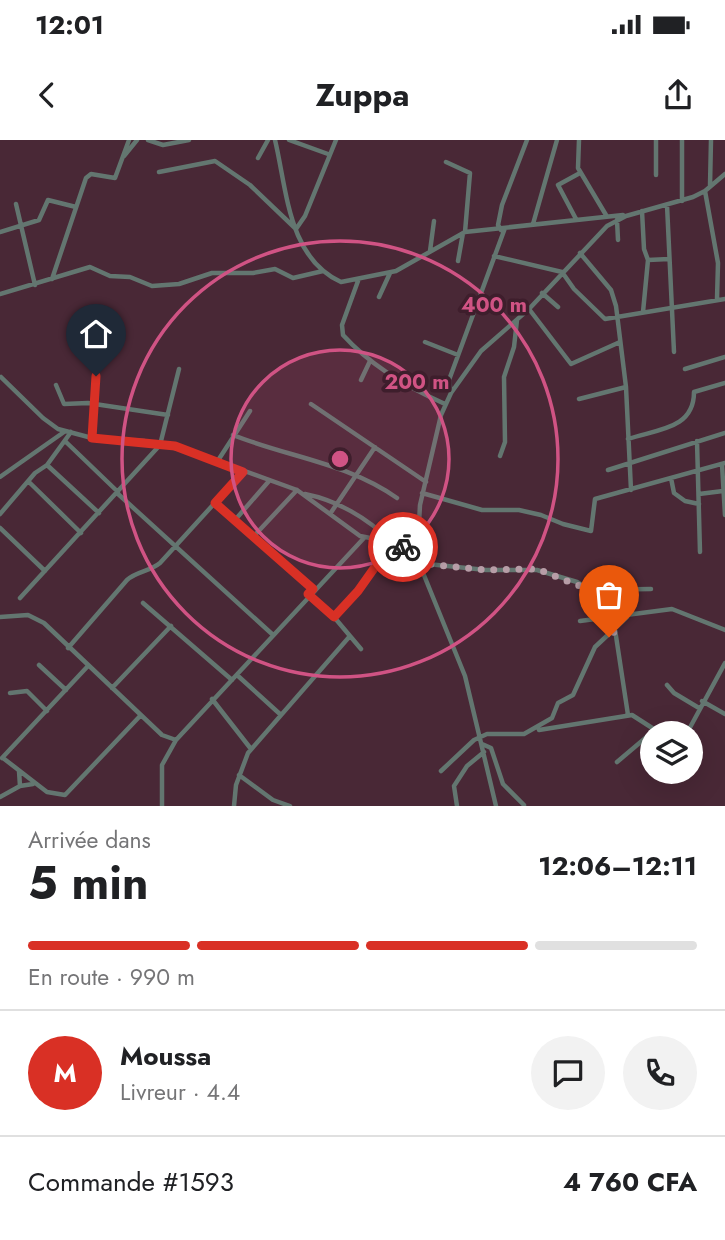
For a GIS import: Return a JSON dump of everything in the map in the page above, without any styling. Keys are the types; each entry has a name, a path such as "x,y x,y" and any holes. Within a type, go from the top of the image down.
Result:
{"street":[{"path":"52,280 87,176 115,178 129,140"},
{"path":"123,156 137,140"},
{"path":"148,140 163,145 189,140"},
{"path":"258,158 268,140"},
{"path":"275,140 296,229 308,258 341,282 390,273 411,264 464,232 606,215 635,215"},
{"path":"289,140 328,154"},
{"path":"296,229 305,216 335,140"},
{"path":"503,229 498,225 502,205 527,140"},
{"path":"533,224 557,140"},
{"path":"579,140 577,156 580,173 606,215"},
{"path":"656,140 656,175"},
{"path":"682,140 682,201"},
{"path":"710,187 711,140"},
{"path":"159,172 215,161 250,185 296,229"},
{"path":"446,162 470,173 458,261"},
{"path":"576,219 558,185 580,173"},
{"path":"496,806 461,666 418,563 422,493 437,425 451,393 481,351 529,309 580,253 617,220 682,201 705,191 725,174"},
{"path":"705,191 718,262 717,299"},
{"path":"0,232 39,220 48,200 76,207"},
{"path":"16,204 35,285"},
{"path":"667,205 674,352"},
{"path":"642,211 644,249 648,260 643,312"},
{"path":"617,220 618,240"},
{"path":"430,251 434,221"},
{"path":"451,393 448,383 503,229"},
{"path":"580,253 611,290 618,316 626,387 631,489"},
{"path":"494,256 562,272 600,317 607,320 725,299"},
{"path":"648,260 669,259"},
{"path":"0,295 90,267 110,276 130,277 152,286 179,284 212,273 253,273 275,269 293,278 316,275 323,271"},
{"path":"379,297 390,273"},
{"path":"359,280 341,331 370,361 429,398 445,404"},
{"path":"542,293 558,307"},
{"path":"529,309 571,364 620,342"},
{"path":"500,456 505,442 505,377 514,347 517,319"},
{"path":"425,342 458,355"},
{"path":"685,369 725,357"},
{"path":"92,438 96,405 96,358"},
{"path":"361,380 370,361"},
{"path":"20,598 160,445 178,369"},
{"path":"1,377 43,418 65,431 92,438 175,446 297,490 366,538 392,542"},
{"path":"628,439 685,420 694,406 695,392 725,383"},
{"path":"56,385 61,402 168,415"},
{"path":"579,399 626,387"},
{"path":"311,404 426,482"},
{"path":"217,462 250,411"},
{"path":"0,477 65,431"},
{"path":"0,514 47,465 72,431"},
{"path":"608,470 725,433"},
{"path":"233,435 307,456 355,476 397,498"},
{"path":"697,441 701,551"},
{"path":"66,442 175,544 181,554 272,634"},
{"path":"330,514 376,447"},
{"path":"422,493 482,510 519,510 591,531 594,499 723,463 724,516"},
{"path":"47,465 99,513"},
{"path":"68,648 127,580 133,575 149,571 243,472"},
{"path":"671,478 676,495 699,503"},
{"path":"235,520 269,481"},
{"path":"29,482 80,533"},
{"path":"253,537 297,490"},
{"path":"699,494 723,491"},
{"path":"304,494 331,500 337,506 364,518 392,542 417,554"},
{"path":"215,503 313,589"},
{"path":"162,806 162,765 176,740 308,594 366,538 373,526"},
{"path":"0,528 46,571"},
{"path":"334,617 358,591 392,542"},
{"path":"418,563 486,570 537,569 590,590 651,589"},
{"path":"609,590 628,715"},
{"path":"308,594 334,617 361,649"},
{"path":"143,603 232,680"},
{"path":"580,621 614,615 627,617 666,609 681,610 725,630"},
{"path":"0,617 34,617 162,735 176,740"},
{"path":"535,730 552,718 558,703 573,695 592,653 627,617"},
{"path":"111,688 171,626"},
{"path":"234,806 239,775 251,749 350,636"},
{"path":"693,721 725,663"},
{"path":"38,665 66,690"},
{"path":"87,667 1,757 33,783 54,795 69,793 141,715"},
{"path":"237,675 281,715"},
{"path":"667,685 674,694 699,708"},
{"path":"10,693 27,691 47,711"},
{"path":"212,699 251,749"},
{"path":"702,701 725,714"},
{"path":"441,771 481,741 497,733 515,736 535,730 628,715 640,721"},
{"path":"481,741 491,748 503,783 524,805"},
{"path":"617,762 640,745"},
{"path":"457,806 454,786 467,766 484,752"},
{"path":"19,771 20,786"},
{"path":"239,775 273,800 290,806"},
{"path":"0,797 20,786 33,783"}],"way so far":[{"path":"403,547 417,554 418,563 486,570 537,569 576,582 590,590 609,590 617,629 609,637"}],"route":[{"path":"96,376 92,438 175,446 243,472 215,503 313,589 308,594 334,617 388,553 392,543 403,547"}]}
